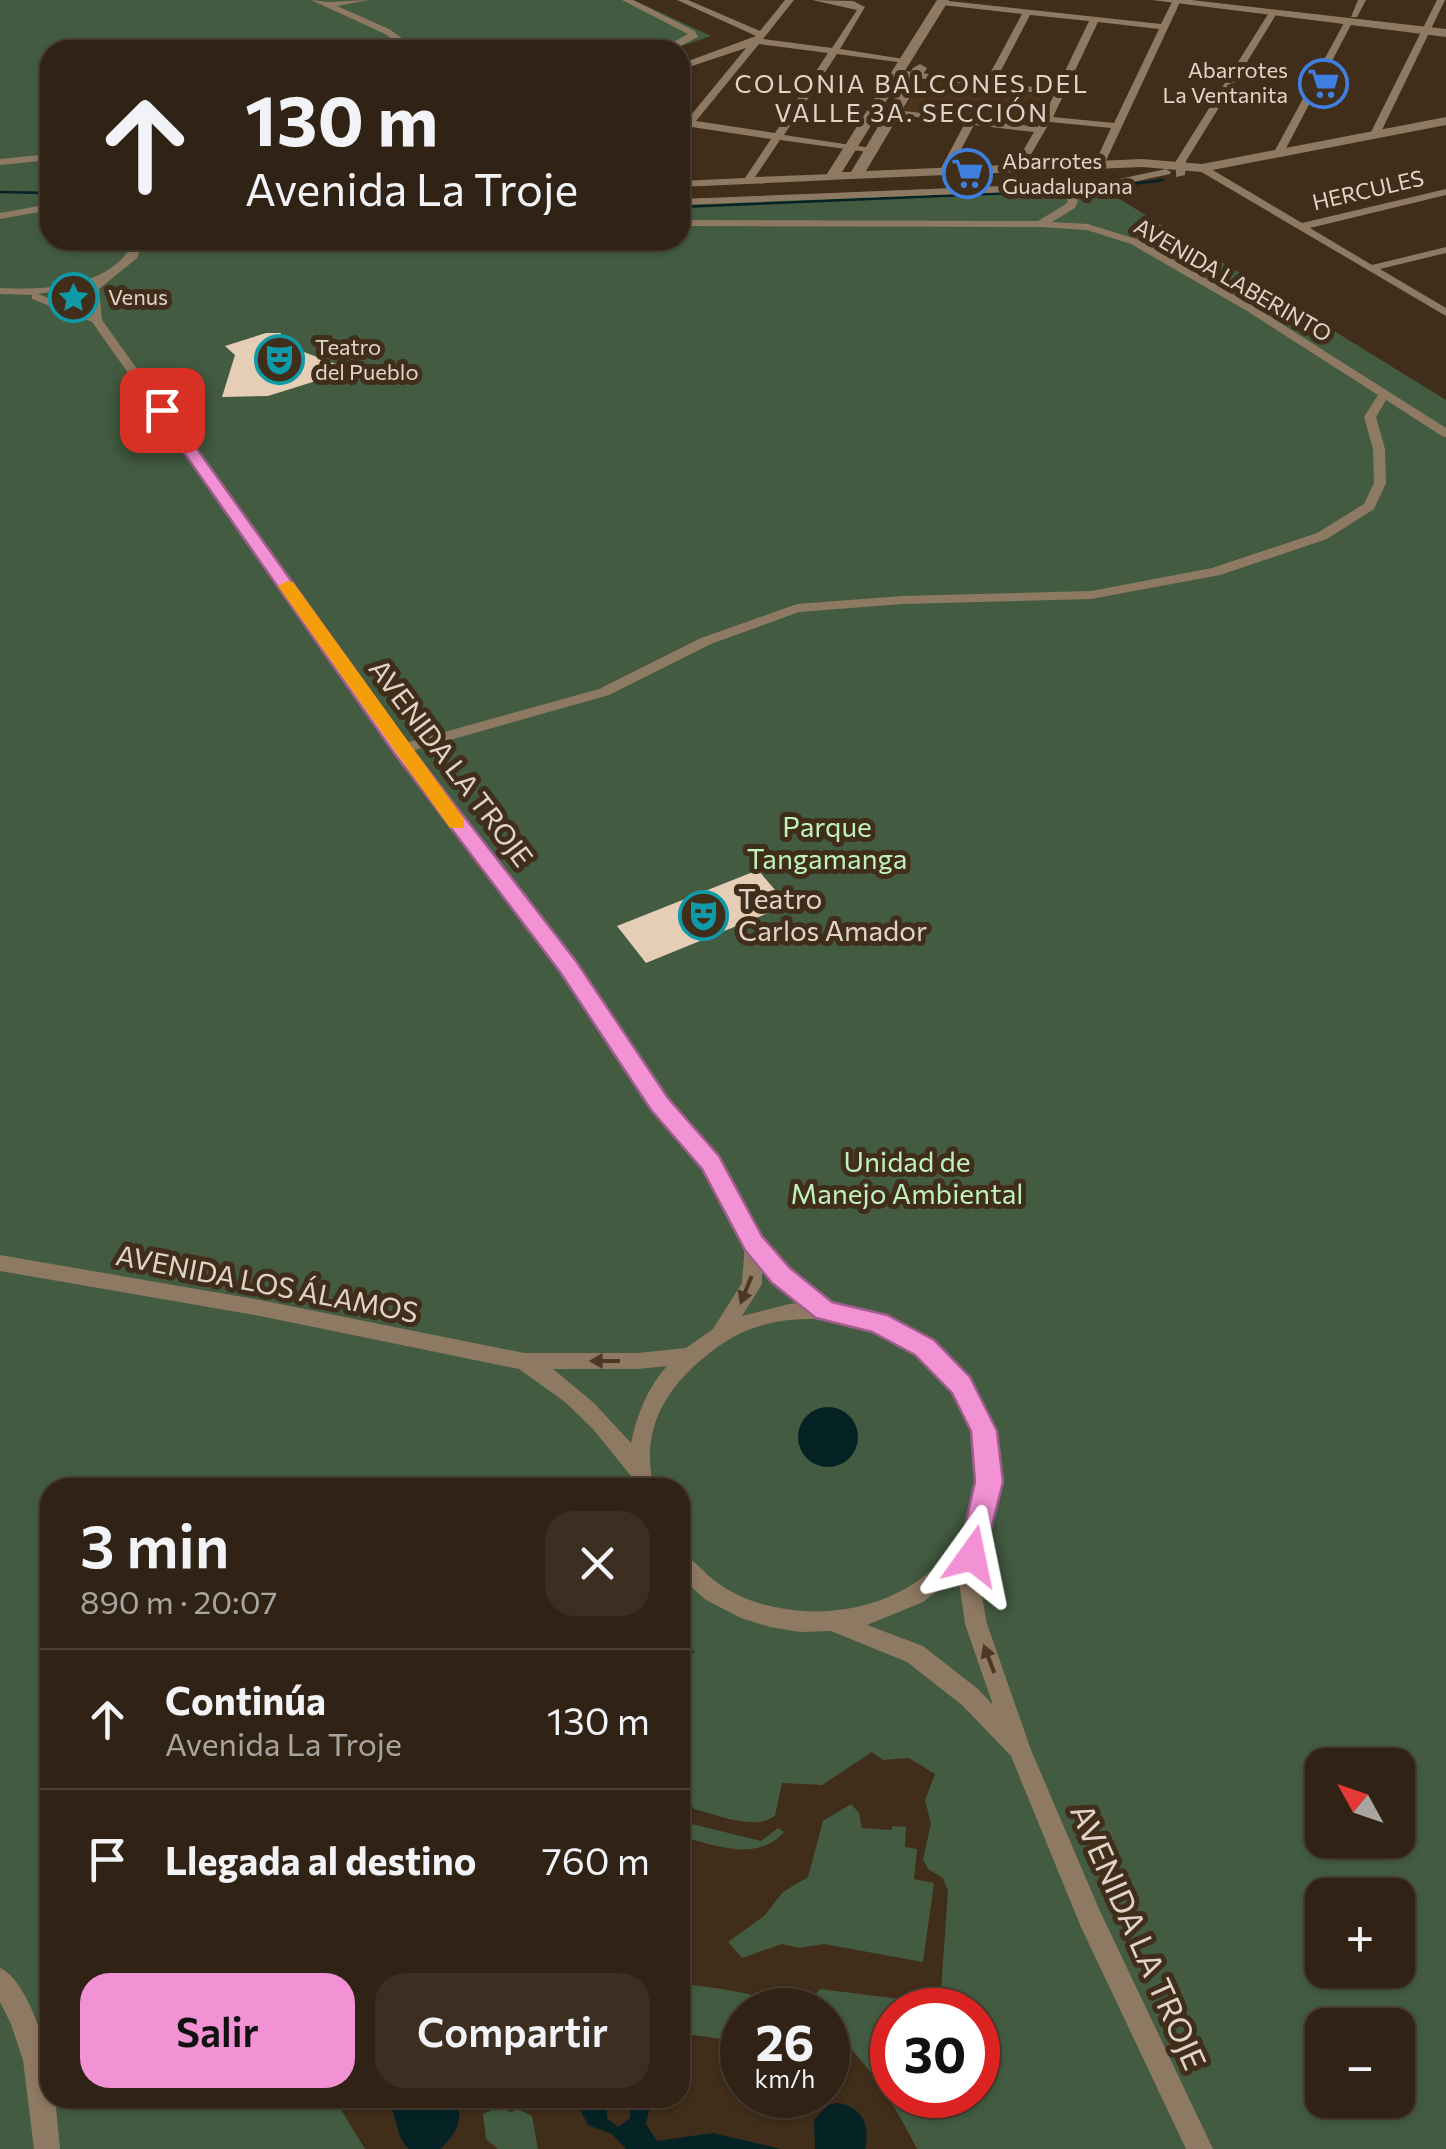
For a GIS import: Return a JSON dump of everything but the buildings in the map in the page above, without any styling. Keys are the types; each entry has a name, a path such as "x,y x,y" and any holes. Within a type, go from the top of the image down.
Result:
{"street":[{"path":"315,0 399,40"},
{"path":"328,3 365,0"},
{"path":"626,0 692,33 689,40"},
{"path":"686,2 704,0"},
{"path":"690,120 790,0"},
{"path":"748,181 862,10 861,6 816,0"},
{"path":"1158,0 1280,7"},
{"path":"1216,0 1446,30"},
{"path":"1278,154 1362,0"},
{"path":"1374,136 1441,0"},
{"path":"828,183 942,1 1161,26"},
{"path":"1098,165 1176,1"},
{"path":"686,2 759,38 901,66 916,75 1059,93"},
{"path":"846,189 959,2"},
{"path":"690,202 1106,185 1177,169 1280,7"},
{"path":"989,84 1028,11"},
{"path":"1018,168 1048,118 1095,19"},
{"path":"690,63 759,38"},
{"path":"874,109 1040,130"},
{"path":"1048,118 1116,126"},
{"path":"1206,171 1446,121"},
{"path":"944,172 971,122"},
{"path":"690,129 871,151"},
{"path":"690,184 828,183 856,176 1142,163 1206,171 1446,129"},
{"path":"0,162 40,159"},
{"path":"1206,171 1446,314"},
{"path":"1041,224 1071,206 1073,201 1063,187"},
{"name":"HERCULES","path":"1299,226 1446,192"},
{"path":"0,216 40,208"},
{"name":"AVENIDA LABERINTO","path":"690,223 1088,227 1136,242 1446,433"},
{"path":"96,320 92,288 128,261 134,250"},
{"path":"1372,268 1446,250"},
{"path":"18,293 66,288 108,274"},
{"path":"0,291 72,308 96,320"},
{"name":"AVENIDA LA TROJE","path":"96,320 401,749 568,967 660,1104 711,1162 754,1243 781,1276 825,1311"},
{"path":"401,749 604,692 706,641 797,608 902,600 1091,595 1216,572 1322,536 1370,506 1380,482 1380,448 1370,417 1385,393"},
{"path":"721,1332 752,1284 754,1243"},
{"name":"AVENIDA LOS ÁLAMOS","path":"0,1263 260,1308 524,1361 638,1361 686,1356"},
{"path":"640,1478 642,1427 659,1389 686,1356 721,1332 771,1314 825,1311 878,1322 924,1348 961,1385 984,1431 989,1482 976,1531 944,1576 895,1608 836,1623 772,1618 714,1593 690,1571"},
{"name":"AVENIDA LOS ÁLAMOS","path":"524,1361 587,1406 609,1428 640,1478"},
{"name":"AVENIDA LA TROJE","path":"976,1531 968,1580 976,1624 1020,1751 1090,1918 1200,2149"},
{"name":"AVENIDA LA TROJE","path":"836,1623 915,1654 970,1697 1020,1751"},
{"path":"0,1980 15,2000 30,2038 40,2092"},
{"path":"43,2108 46,2149"}],"shaded area":[{"path":"921,80 1047,95 1032,126 903,110"}],"green space":[{"name":"Parque Tangamanga","path":"0,0 634,0 711,36 690,43 690,40 40,40 40,250 690,250 690,200 1092,182 1446,400 1446,2149 917,2149 901,2118 1000,2118 1000,1988 941,1988 948,1891 943,1878 928,1869 923,1859 931,1824 925,1800 935,1774 909,1758 883,1760 872,1752 822,1785 782,1783 775,1816 766,1820 736,1820 694,1809 690,1803 690,1655 695,1652 690,1648 690,1478 40,1478 40,2108 340,2108 365,2149 0,2149"},
{"path":"851,1804 859,1813 862,1828 906,1827 905,1847 917,1849 914,1879 934,1883 923,1962 824,1944 799,1948 782,1944 742,1958 728,1942 764,1916 783,1892 808,1877 823,1821"},
{"path":"690,1823 761,1841 778,1828 784,1832 763,1846 725,1848 690,1839"},
{"path":"690,1985 720,1989 720,2039 690,2035"},
{"name":"Parque Tangamanga","path":"850,1993 870,1995 870,2073 850,2049"},
{"path":"501,2108 511,2112 518,2109 532,2116 538,2149 498,2149 486,2139 483,2114"}],"water":[{"path":"828,1407 849,1416 858,1437 849,1458 828,1467 807,1458 798,1437 807,1416"},
{"path":"850,2107 853,2108 863,2118 867,2133 865,2149 815,2149 814,2120 850,2118"},
{"path":"391,2108 458,2108 458,2125 440,2149 409,2149"},
{"path":"579,2108 608,2108 607,2118 618,2127 630,2118 629,2108 650,2108 646,2124 657,2141 713,2133 781,2149 626,2149 612,2134 588,2125"}],"waterway":[{"path":"1077,191 1163,180"},
{"path":"690,207 1057,191"},
{"path":"0,192 40,193"}],"slow traffic":[{"path":"287,586 457,823"}],"place":[{"name":"Abarrotes La Ventanita","path":"1323,83"},
{"name":"Abarrotes Guadalupana","path":"967,174"},
{"name":"Venus","path":"73,297"},
{"name":"Teatro del Pueblo","path":"280,360"},
{"name":"Teatro Carlos Amador","path":"703,915"}],"district":[{"name":"COLONIA BALCONES DEL VALLE 3A. SECCIÓN","path":"912,98"}],"route":[{"path":"162,410 401,749 568,967 660,1104 711,1162 754,1243 781,1276 825,1311 878,1322 924,1348 961,1385 984,1431 989,1482 972,1556"}],"park label":[{"name":"Unidad de Manejo Ambiental","path":"907,1178"}]}
